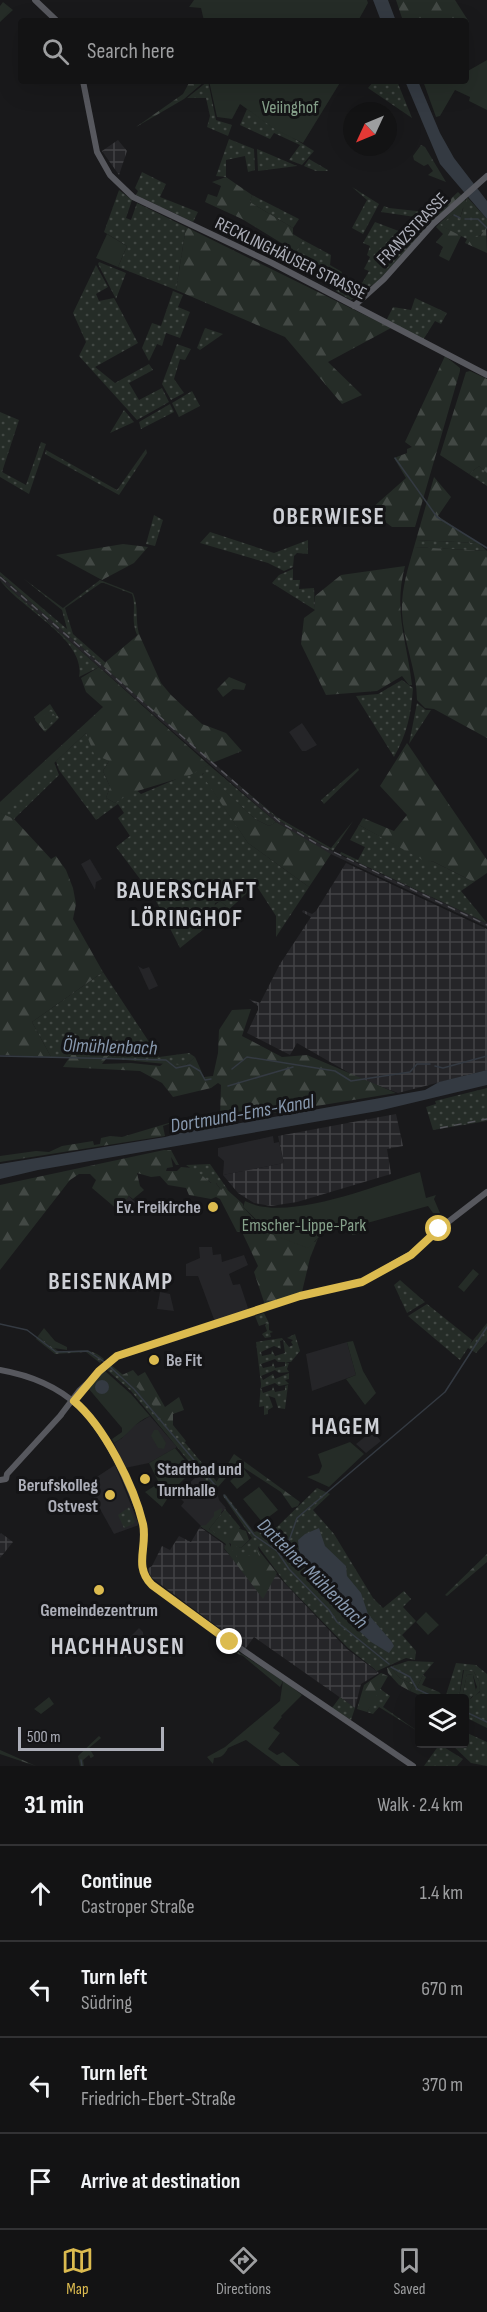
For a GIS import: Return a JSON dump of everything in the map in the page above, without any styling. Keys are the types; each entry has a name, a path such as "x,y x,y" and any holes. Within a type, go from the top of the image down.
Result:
{"main road":[{"path":"35,0 54,18"},
{"name":"RECKLINGHÄUSER STRASSE","path":"84,84 97,152 110,175 133,197 354,306 487,375"},
{"name":"FRANZSTRASSE","path":"354,306 384,279 433,224 487,176"},
{"path":"72,1401 106,1364 117,1356 300,1296 362,1282 414,1252 445,1224 487,1192"},
{"path":"0,1372 34,1378 70,1393 79,1391"},
{"path":"0,1372 37,1383 72,1401"},
{"path":"2,1477 60,1416 92,1378"},
{"path":"58,1389 92,1418 105,1437 140,1512 144,1531 142,1571 152,1585 412,1766"}],"shaded area":[{"path":"118,140 127,151 119,175 102,151"},
{"path":"0,575 280,821 336,853 487,923 487,927 320,849 276,822 0,580"},
{"path":"302,723 317,745 306,751 302,751 289,732"},
{"path":"90,859 102,879 96,882 95,890 81,864"},
{"path":"346,863 487,929 487,1070 398,1093 358,1078 297,1043 290,1055 247,1033 258,1010 258,1006 249,999 260,1003 280,964 311,917 302,912 303,910 312,914 316,911"},
{"path":"138,966 143,969 149,967 158,986 149,990"},
{"path":"396,1114 403,1146 387,1149 391,1174 297,1202 271,1206 254,1203 238,1193 223,1175 284,1163 278,1136"},
{"path":"273,1136 274,1143 279,1142 284,1163 223,1175 224,1161 218,1156 218,1148"},
{"path":"129,1196 135,1202 125,1216 118,1210"},
{"path":"199,1247 212,1247 213,1255 221,1254 222,1262 244,1255 248,1265 229,1274 233,1285 240,1284 249,1311 215,1322 198,1276 186,1276 186,1264 200,1258"},
{"path":"160,1292 170,1294 174,1311 157,1309"},
{"path":"347,1342 356,1375 312,1391 306,1354"},
{"path":"150,1416 177,1447 149,1463 125,1468 114,1443 122,1438 130,1428"},
{"path":"372,1431 381,1441 366,1453 356,1444"},
{"name":"Berufskolleg Ostvest","path":"115,1465 139,1525 114,1534 86,1484"},
{"path":"199,1474 217,1492 219,1500 226,1508 204,1529 181,1506 184,1502 177,1495"},
{"path":"200,1527 225,1545 224,1549 233,1559 276,1574 347,1649 379,1673 361,1684 355,1708 254,1637 246,1648 152,1578 147,1569 152,1566 162,1546 170,1550 179,1536 191,1542"},
{"path":"0,1534 13,1542 0,1558"},
{"path":"139,1628 143,1632 144,1641 125,1658 118,1649"}],"green space":[{"path":"194,0 367,0 368,3 360,18 203,18 201,8 189,7"},
{"path":"396,0 455,0 466,18 402,18"},
{"path":"3,2 13,10 0,22 0,6"},
{"path":"487,60 487,110 469,101 470,97 455,90 440,116 436,117 424,84 469,84 469,70"},
{"path":"188,84 202,84 184,99 136,127 183,94"},
{"path":"204,84 209,84 216,120 232,125 228,136 207,127 210,116 206,98 187,98"},
{"name":"Veiinghof","path":"210,84 339,84 303,143 276,130 240,104 232,119 217,117"},
{"path":"371,84 398,84 412,118 397,108 397,102 389,102 368,88"},
{"path":"247,109 314,151 302,165 289,160 300,145 274,133 270,139 240,125"},
{"path":"229,139 254,149 255,170 248,172 245,156 226,160 226,177 216,176"},
{"path":"421,145 425,147 446,182 428,175 433,171 428,164 424,166 414,160 413,156"},
{"path":"257,149 297,166 258,171"},
{"path":"309,159 328,170 316,171 304,166"},
{"path":"142,172 166,184 160,197 198,212 193,222 136,195 138,191 135,188"},
{"path":"226,177 252,195 250,202 293,228 293,234 303,240 296,252 242,219 205,202 208,194 217,197 221,186 212,182"},
{"path":"352,187 379,204 363,234 352,228 367,200"},
{"path":"119,190 132,200 126,218 131,220 137,203 186,227 176,290 118,267 127,246 104,232"},
{"path":"458,192 462,196 421,235 418,232 434,214 437,204 443,206"},
{"path":"252,195 299,219 293,228 250,202"},
{"path":"467,197 487,219 487,229 476,239 467,239 439,225 453,215 460,218"},
{"path":"464,199 469,205 463,208 460,218 453,215 440,225 461,236 449,261 439,256 443,247 436,242 443,234 436,227"},
{"path":"384,206 435,213 429,219 381,212"},
{"path":"375,222 417,238 378,281 351,300 336,291 344,281 344,276 362,283 369,271 364,269 370,257 367,255 370,246 363,243"},
{"path":"186,227 391,328 328,362 362,395 342,404 285,337 176,290"},
{"path":"486,228 487,253 465,243 467,239 480,236"},
{"path":"107,234 127,246 118,267 96,258"},
{"path":"303,240 331,255 330,265 342,272 338,279 293,256"},
{"path":"99,262 126,273 116,299 98,264"},
{"path":"96,265 108,287 96,294 99,301 114,298 138,343 95,367 115,383 149,364 153,370 129,383 139,400 162,388 169,402 137,420 79,356 86,342 73,313"},
{"path":"173,291 183,295 178,307 190,312 180,338 166,333 162,346 157,344 149,361 142,348 152,323 161,326"},
{"path":"415,298 447,313 441,324 435,321 423,340 386,321 393,307 411,310"},
{"path":"205,328 223,334 200,350 197,348"},
{"path":"177,344 191,349 185,360 180,359 174,379 184,393 171,400 162,384"},
{"path":"445,356 460,368 460,371 415,527 392,527 371,511 354,524 406,478 394,458 407,453 407,449 412,447 405,442"},
{"path":"470,371 487,379 487,473 479,466 469,474 440,455 466,372"},
{"path":"192,391 200,406 179,417 172,403"},
{"path":"170,404 174,412 141,429 139,422"},
{"path":"124,410 134,422 110,433"},
{"path":"0,412 19,420 2,472 26,485 41,442 46,444 29,494 0,477"},
{"path":"146,449 147,453 119,495 45,454 46,450 117,490"},
{"path":"479,466 487,473 487,486 469,474"},
{"path":"434,477 451,497 438,516 478,543 416,540"},
{"path":"154,515 163,520 155,546 146,544"},
{"path":"210,532 274,553 308,540 308,554 297,553 294,556 293,567 284,571 268,563 200,543"},
{"path":"416,540 478,543 487,551 414,547"},
{"path":"123,544 148,547 134,563 102,580 56,555"},
{"path":"414,547 487,551 487,738 434,709 425,708 417,700 402,612 404,587"},
{"path":"405,566 400,597 402,626 412,685 409,685 402,676 377,691 326,695 301,644 304,618 315,610 315,596 341,575"},
{"path":"293,569 293,580 300,580 299,589 314,588 315,610 272,583 279,575"},
{"path":"0,572 67,629 62,610 24,579 63,608 100,580 133,593 139,634 137,635 134,624 132,594 104,583 65,608 73,634 106,663 102,665 0,575"},
{"path":"0,580 99,667 79,677 79,663 73,650 49,624"},
{"path":"139,634 161,683 171,695 202,724 226,733 242,751 212,763 102,665"},
{"path":"99,667 209,765 190,775 131,793 115,803 106,798 110,787 103,771 109,761 94,754 86,733 1,813 14,819 51,859 56,856 66,870 76,904 73,919 103,972 32,1022 51,1057 0,1055 0,802 103,707 86,692 81,678"},
{"path":"229,677 246,684 244,690 233,689 223,697 217,689"},
{"path":"402,680 413,688 412,698 410,716 394,757 356,696 378,694"},
{"path":"417,703 426,710 431,710 409,744"},
{"path":"50,704 59,718 45,732 34,717"},
{"path":"51,711 56,717 44,731 35,720 36,716 42,717"},
{"path":"86,733 109,761 103,771 110,787 106,798 115,803 135,789 141,794 209,765 276,822 269,826 255,819 205,773 202,774 248,843 309,887 276,937 276,916 256,885 226,912 226,906 220,901 215,903 213,916 219,917 180,948 155,899 116,847 130,836 118,818 124,813 118,804 96,820 59,770 56,761"},
{"path":"407,743 487,860 487,873 474,882 432,861 430,864 359,825 363,818 394,831 407,815 380,786"},
{"path":"54,762 59,775 14,819 0,813"},
{"path":"212,763 277,817 331,848 353,821 333,851 280,821"},
{"path":"358,768 359,770 324,804 321,800"},
{"path":"205,772 255,819 269,826 276,822 331,854 309,887 248,843 202,775"},
{"path":"359,825 430,863 432,861 474,882 461,891 487,923 340,854 341,852 358,860 365,847 350,840"},
{"path":"220,901 226,906 226,912 219,917 207,911"},
{"path":"103,972 159,1057 189,1053 195,1057 185,1066 106,1058 108,1056 51,1057 32,1022"},
{"path":"251,1009 242,1036 282,1057 307,1055 396,1093 225,1121 220,1116 221,1085 218,1083 211,1088 173,1097 162,1083 140,1071 63,1067 71,1055 109,1055 102,1064 131,1063 160,1066 165,1062 185,1066 195,1057 204,1077 213,1076 218,1053 219,1030 232,1010"},
{"path":"487,1088 487,1121 433,1130 426,1107 436,1104 435,1101"},
{"path":"192,1116 163,1126 165,1136 0,1162 0,1156 36,1151 49,1152 62,1146 93,1141 94,1145 100,1144 101,1138 122,1137"},
{"path":"171,1150 179,1165 176,1165 171,1157 173,1167 167,1168 166,1171 177,1171 181,1167 193,1168 211,1183 215,1182 221,1190 224,1187 243,1204 255,1220 315,1242 318,1238 310,1258 302,1292 265,1305 254,1272 258,1266 242,1232 237,1232 220,1199 189,1195 186,1188 168,1185 160,1176 151,1177 137,1173 140,1186 144,1190 133,1199 129,1196 118,1210 92,1188 96,1180 90,1174 79,1174 70,1180 0,1270 0,1185"},
{"path":"210,1164 228,1190 224,1187 221,1190 216,1183 213,1184 186,1165"},
{"name":"Emscher-Lippe-Park","path":"420,1172 426,1198 436,1195 434,1199 440,1213 433,1213 428,1206 360,1225 362,1233 352,1235 350,1227 325,1231 308,1248 271,1234 243,1207 245,1201 263,1207 284,1208 307,1205 356,1193"},
{"path":"473,1269 479,1274 464,1292 458,1287"},
{"path":"400,1280 425,1302 407,1313 394,1285"},
{"path":"427,1304 472,1340 470,1344 487,1323 487,1341 476,1353 468,1348 460,1360 408,1316"},
{"path":"264,1313 269,1323 269,1330 273,1332 270,1333 271,1337 265,1338 262,1334 267,1331 265,1325 268,1323 259,1326 255,1316"},
{"path":"44,1328 55,1341 67,1347 67,1350 53,1348 38,1336"},
{"path":"295,1334 300,1351 291,1362 285,1362 289,1363 287,1369 289,1372 279,1373 275,1370 261,1376 263,1380 273,1374 275,1379 289,1373 289,1379 285,1380 289,1384 279,1386 275,1383 261,1388 263,1393 272,1390 273,1386 275,1392 285,1390 285,1386 288,1385 285,1409 278,1408 275,1398 269,1396 273,1407 268,1410 268,1414 264,1415 264,1406 259,1407 261,1384 256,1342 282,1338 289,1347 293,1345 291,1342 293,1340 287,1338","holes":["283,1340 285,1353 275,1356 272,1350 271,1354 262,1356 261,1352 274,1346 281,1349 280,1341","275,1359 278,1362 285,1362 285,1366 275,1368 273,1362 272,1366 263,1368 261,1364"]},
{"path":"38,1336 58,1351 93,1352 104,1359 100,1363 86,1352 55,1354 36,1339"},
{"path":"353,1341 363,1371 376,1393 365,1405 346,1379 356,1375 347,1342"},
{"path":"111,1365 139,1388 202,1463 195,1469 131,1391 106,1369"},
{"path":"104,1370 131,1394 150,1416 114,1443 112,1439 122,1432 122,1428 88,1388"},
{"path":"133,1370 138,1376 145,1372 165,1407 179,1397 184,1410 173,1414 173,1425 186,1441 184,1443 139,1389 122,1375"},
{"path":"154,1430 158,1430 166,1443 164,1449 158,1448 151,1436"},
{"path":"350,1442 364,1454 329,1487 307,1477 319,1473 322,1466 318,1454"},
{"path":"175,1448 193,1470 173,1490 162,1507 145,1492 159,1483 149,1463"},
{"path":"234,1454 300,1502 298,1506 292,1508 281,1492 238,1464 218,1487 215,1484"},
{"path":"205,1467 217,1482 212,1487 199,1474"},
{"path":"244,1469 251,1478 237,1489 230,1481"},
{"path":"259,1487 278,1510 262,1522 243,1499"},
{"path":"317,1488 330,1494 313,1510 334,1534 373,1598 383,1608 404,1591 411,1599 403,1607 416,1621 402,1635 416,1651 415,1660 406,1658 377,1671 348,1648 286,1584 258,1546 260,1556 236,1557 231,1551 231,1543 241,1548 252,1538 223,1496 225,1494 254,1532 277,1527"},
{"path":"129,1507 135,1522 132,1525 130,1521 131,1525 124,1528 118,1515"},
{"path":"222,1508 221,1514 209,1529 224,1539 237,1528 246,1531 249,1540 241,1548 229,1543 236,1557 239,1552 246,1556 259,1556 256,1547 277,1573 263,1599 224,1548 226,1544 200,1526 206,1525 214,1516 214,1512"},
{"path":"225,1509 240,1527 241,1530 240,1528 224,1540 209,1529"},
{"path":"487,1554 487,1562 447,1596 445,1595"},
{"path":"426,1612 439,1625 428,1635 416,1622"},
{"path":"176,1641 183,1646 170,1658 165,1652"},
{"path":"222,1641 283,1681 280,1687 243,1656 219,1646"},
{"path":"408,1661 434,1662 423,1675 417,1688 430,1694 417,1694 410,1691 413,1685 400,1678 390,1667"},
{"path":"456,1663 476,1665 487,1674 487,1728 469,1719 469,1694 463,1694 467,1674 473,1675 476,1692 470,1699 480,1692 479,1681 474,1672 463,1670 460,1694 446,1694"},
{"path":"390,1667 400,1678 413,1685 410,1691 399,1685 388,1673 387,1668"},
{"path":"464,1670 474,1672 479,1681 480,1691 471,1700 477,1687 473,1675 467,1674 463,1694 460,1694"},
{"path":"381,1673 388,1676 367,1712 357,1709 364,1685"},
{"path":"423,1675 426,1677 422,1685 441,1694 430,1694 417,1688"},
{"path":"283,1680 302,1695 281,1716 273,1728 280,1733 268,1749 277,1755 283,1752 300,1766 281,1766 246,1740 228,1748 224,1754 214,1758 213,1764 207,1757 225,1747 280,1701"},
{"path":"379,1688 390,1696 383,1707 415,1730 379,1707 373,1714 367,1712"},
{"path":"49,1697 54,1704 41,1714 34,1709"},
{"path":"340,1697 355,1708 351,1720 332,1708"},
{"path":"469,1734 487,1742 487,1766 471,1763 455,1748 469,1748"},
{"path":"99,1736 101,1738 89,1748 94,1756 91,1758 89,1755 83,1760 84,1766 80,1766 78,1756"},
{"path":"437,1748 445,1748 463,1759 457,1766 424,1766"},
{"path":"0,1750 36,1766 0,1754"}],"water":[{"path":"373,0 388,0 395,18 380,18"},
{"path":"406,84 419,84 440,133 454,158 487,201 487,219 440,164"},
{"path":"487,1070 487,1085 378,1111 38,1170 0,1179 0,1164 165,1137 206,1126 218,1127 425,1090 439,1082"},
{"path":"102,1380 107,1382 109,1387 107,1392 102,1394 97,1392 95,1387 97,1382"},
{"path":"319,1528 325,1546 346,1566 347,1576 361,1593 368,1614 392,1642 394,1646 389,1653 371,1642 342,1615 335,1601 318,1586 305,1563 295,1554 299,1549 298,1540"}],"waterway":[{"path":"454,215 460,218"},
{"path":"465,219 478,219 487,228"},
{"path":"395,458 437,517 487,548"},
{"name":"Ölmühlenbach","path":"0,1056 166,1060 176,1068 190,1065 200,1071 205,1080 211,1079"},
{"name":"Ölmühlenbach","path":"435,1066 443,1068 487,1056"},
{"name":"Ölmühlenbach","path":"232,1069 247,1057 335,1071 351,1081 410,1072 417,1064 430,1064"},
{"name":"Ölmühlenbach","path":"228,1086 293,1067"},
{"path":"0,1324 27,1330 56,1352 88,1351 106,1363"},
{"path":"281,1556 284,1555 297,1518 445,1392 487,1327"},
{"name":"Dattelner Mühlenbach","path":"109,1366 134,1389 215,1485"},
{"name":"Dattelner Mühlenbach","path":"224,1495 254,1535 277,1551 289,1569 329,1610 337,1622 389,1664"},
{"path":"284,1555 295,1554"},
{"name":"Dattelner Mühlenbach","path":"391,1667 410,1677 417,1689 428,1694"},
{"name":"Dattelner Mühlenbach","path":"469,1713 487,1722"},
{"path":"81,1760 82,1766"}],"railway":[{"path":"0,577 280,822 317,844 487,925"},
{"path":"440,1128 487,1119"}],"place":[{"name":"Ev. Freikirche","path":"213,1207"},
{"name":"Be Fit","path":"154,1360"},
{"name":"Stadtbad und Turnhalle","path":"145,1479"},
{"name":"Berufskolleg Ostvest","path":"110,1495"},
{"name":"Gemeindezentrum","path":"99,1590"}],"district":[{"name":"OBERWIESE","path":"329,516"},
{"name":"BAUERSCHAFT LÖRINGHOF","path":"187,904"},
{"name":"BEISENKAMP","path":"111,1281"},
{"name":"HAGEM","path":"346,1426"},
{"name":"HACHHAUSEN","path":"118,1646"}],"route":[{"path":"230,1642 152,1585 145,1576 141,1563 144,1531 140,1512 102,1432 84,1409 74,1401 92,1378 117,1356 264,1310 300,1296 362,1282 411,1255 439,1229"}],"water label":[{"name":"Dortmund-Ems-Kanal","path":"242,1113"}]}
